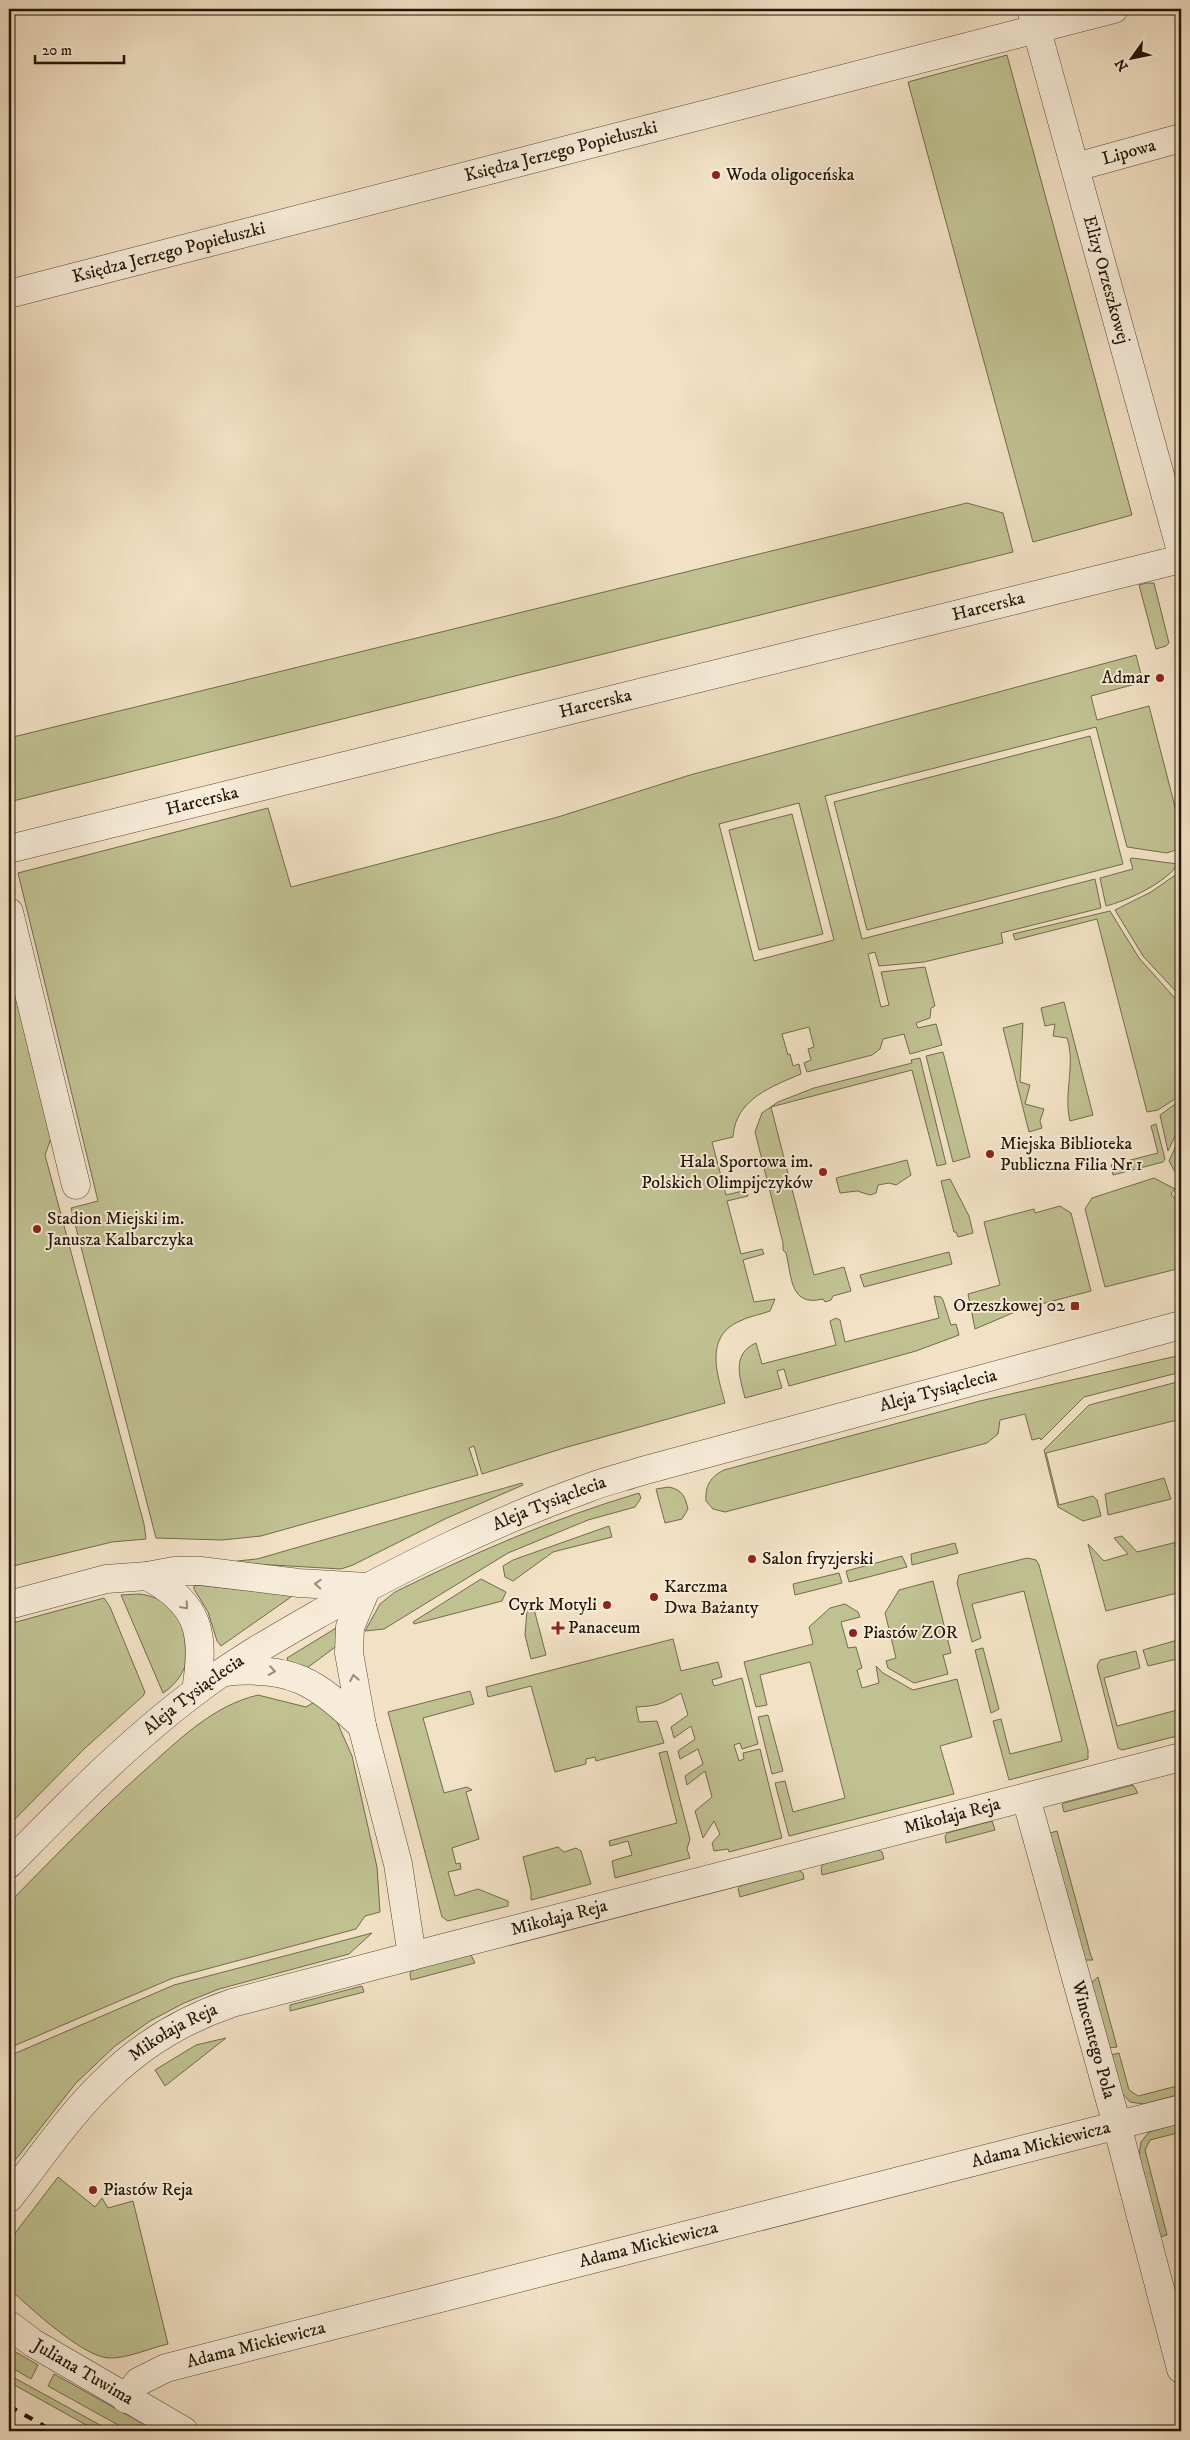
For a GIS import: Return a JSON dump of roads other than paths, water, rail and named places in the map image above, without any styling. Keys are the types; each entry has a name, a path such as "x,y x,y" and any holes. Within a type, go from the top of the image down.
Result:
{"street":[{"name":"Księdza Jerzego Popiełuszki","path":"9,294 1033,19 1114,9"},
{"name":"Elizy Orzeszkowej","path":"1033,19 1076,167 1181,551"},
{"name":"Lipowa","path":"1076,167 1181,138"},
{"name":"Harcerska","path":"9,849 1181,559"},
{"path":"9,912 76,1185"},
{"name":"Aleja Tysiąclecia","path":"9,1864 148,1728 196,1691 297,1626 367,1587 523,1513 590,1487 694,1456 1181,1325"},
{"path":"9,1605 106,1579 147,1576 174,1571 201,1571 299,1583 367,1587 350,1627 349,1639 362,1726 398,1864 412,1956"},
{"path":"147,1576 163,1584 176,1596 190,1611 197,1626 201,1644 196,1691"},
{"path":"224,1672 267,1670 288,1674 306,1681 328,1695 362,1726"},
{"name":"Mikołaja Reja","path":"9,2198 106,2080 167,2032 206,2012 232,2003 412,1956 1181,1758"},
{"name":"Wincentego Pola","path":"1026,1798 1117,2125 1181,2369"},
{"name":"Adama Mickiewicza","path":"126,2399 138,2382 166,2368 1181,2109"},
{"name":"Juliana Tuwima","path":"9,2324 34,2344 184,2431"}],"railway":[{"path":"9,2406 53,2431"},
{"path":"9,2427 17,2431"}],"place":[{"name":"Woda oligoceńska","path":"716,175"},
{"name":"Admar","path":"1160,678"},
{"name":"Miejska Biblioteka Publiczna Filia Nr 1","path":"990,1154"},
{"name":"Hala Sportowa im. Polskich Olimpijczyków","path":"823,1172"},
{"name":"Stadion Miejski im. Janusza Kalbarczyka","path":"37,1229"},
{"name":"Orzeszkowej 02","path":"1075,1306"},
{"name":"Salon fryzjerski","path":"752,1559"},
{"name":"Karczma Dwa Bażanty","path":"654,1597"},
{"name":"Cyrk Motyli","path":"607,1605"},
{"name":"Panaceum","path":"558,1628"},
{"name":"Piastów ZOR","path":"853,1633"},
{"name":"Piastów Reja","path":"93,2190"}]}
